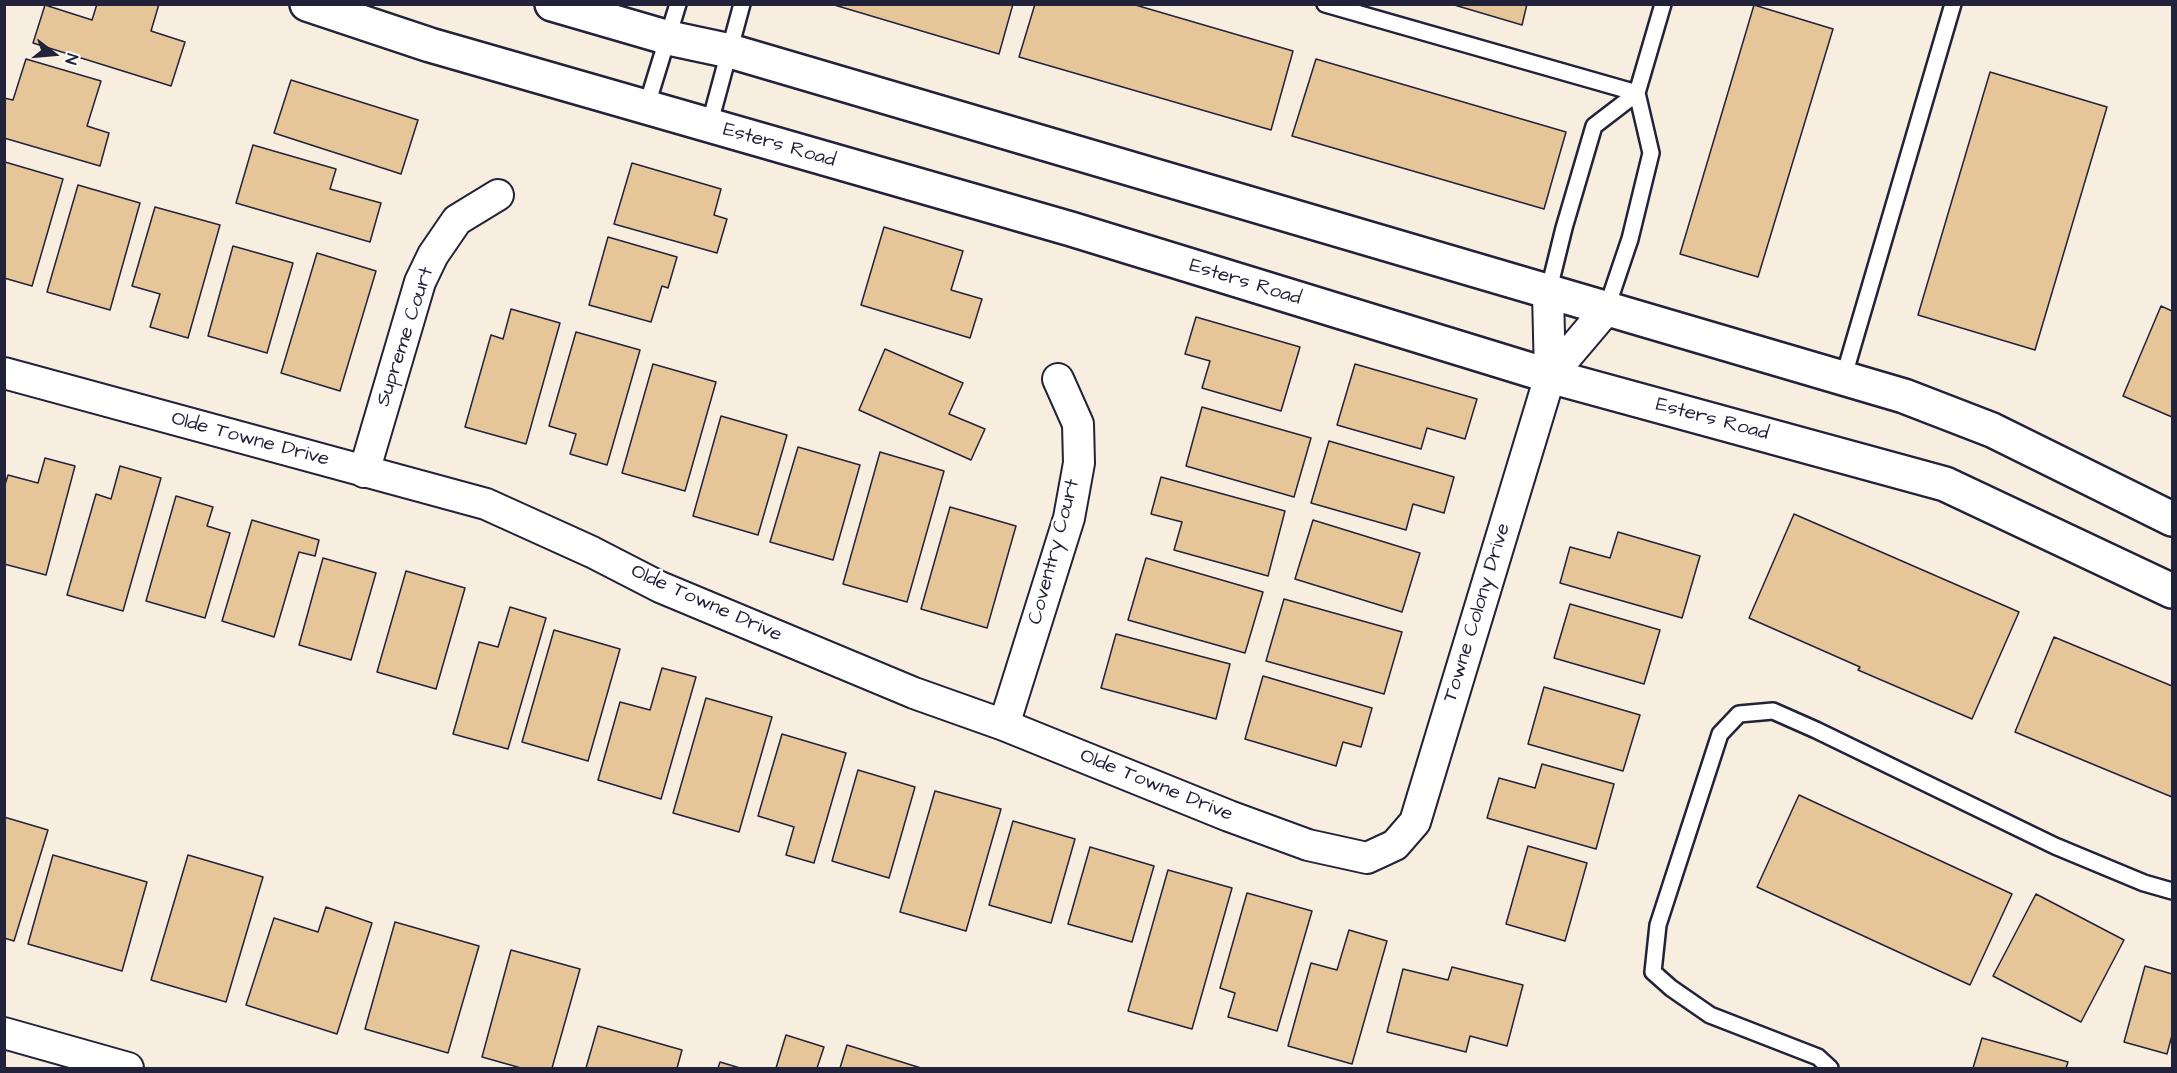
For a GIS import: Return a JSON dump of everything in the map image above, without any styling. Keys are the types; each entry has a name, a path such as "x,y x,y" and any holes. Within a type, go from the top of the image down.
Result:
{"main road":[{"name":"Esters Road","path":"307,4 430,45 1071,229 1550,375 1945,484 2172,591"},
{"path":"552,4 669,38 730,51 1904,396 1992,430 2172,519"}],"street":[{"name":"Supreme Court","path":"364,472 420,282 433,255 457,220 498,195"},
{"name":"Towne Colony Drive","path":"1395,845 1415,822 1550,375 1548,293"},
{"name":"Towne Colony Drive","path":"1550,375 1606,310"},
{"name":"Olde Towne Drive","path":"4,373 486,504 592,552 660,587 915,693 1004,724 1229,816 1308,844 1367,858 1395,845"},
{"name":"Coventry Court","path":"1004,724 1069,518 1079,463 1078,424 1058,379"},
{"path":"4,1033 128,1068"}],"lane":[{"path":"646,108 678,4"},
{"path":"709,126 742,4"},
{"path":"1325,4 1637,93"},
{"path":"1606,310 1630,239 1651,153 1637,93 1663,4"},
{"path":"1843,379 1953,4"},
{"path":"1548,293 1564,228 1594,126 1637,93"},
{"path":"1830,1068 1818,1057 1710,1016 1653,972 1658,925 1720,734 1739,714 1773,711 2055,846 2144,883 2172,891"}],"building":[{"path":"97,4 159,4 151,31 185,42 171,86 33,43 45,5 92,20"},
{"path":"831,4 1013,4 999,54"},
{"path":"1035,4 1132,4 1293,51 1271,130 1019,57"},
{"path":"1451,4 1527,4 1522,25"},
{"path":"1754,5 1833,29 1758,277 1680,254"},
{"path":"26,59 101,81 87,126 109,133 100,166 4,138 4,98 13,100"},
{"path":"1316,59 1566,132 1544,209 1292,136"},
{"path":"1990,72 2107,107 2035,350 1918,315"},
{"path":"291,80 418,120 401,174 274,133"},
{"path":"253,145 336,169 330,189 381,203 370,242 236,203"},
{"path":"5,162 63,179 32,286 4,278"},
{"path":"632,163 721,189 714,215 727,219 717,253 614,224"},
{"path":"78,185 140,203 110,310 47,292"},
{"path":"155,207 220,225 188,338 150,327 160,294 132,286"},
{"path":"884,227 963,251 951,290 982,299 970,338 861,305"},
{"path":"608,237 677,257 668,288 662,286 651,322 589,305"},
{"path":"233,246 293,263 267,353 208,336"},
{"path":"317,253 376,271 340,391 281,373"},
{"path":"2161,306 2172,311 2172,417 2123,396"},
{"path":"511,309 560,323 526,444 465,427 491,335 503,339"},
{"path":"1196,317 1300,347 1281,411 1202,388 1210,361 1185,354"},
{"path":"576,332 640,350 607,465 570,454 576,434 549,426"},
{"path":"885,349 963,383 949,414 985,429 971,460 859,410"},
{"path":"653,364 716,382 685,491 622,473"},
{"path":"1355,364 1477,399 1465,439 1427,428 1421,449 1337,425"},
{"path":"1202,407 1311,438 1294,497 1186,466"},
{"path":"721,416 787,435 758,535 693,516"},
{"path":"1329,441 1454,477 1444,513 1413,504 1406,530 1311,503"},
{"path":"798,447 860,465 833,560 770,542"},
{"path":"880,452 944,471 907,602 843,584"},
{"path":"45,458 75,466 46,575 4,564 4,488 8,475 38,483"},
{"path":"120,466 161,478 123,611 67,595 96,494 111,499"},
{"path":"1161,477 1285,511 1268,576 1174,550 1182,522 1151,514"},
{"path":"176,496 213,507 207,526 230,533 205,618 146,601"},
{"path":"950,507 1016,526 987,628 921,609"},
{"path":"1794,514 2019,612 1972,719 1858,670 1860,667 1749,618"},
{"path":"252,520 319,540 315,556 299,552 274,637 222,621"},
{"path":"1313,520 1420,553 1402,612 1295,579"},
{"path":"1618,532 1700,556 1682,618 1560,583 1570,547 1610,558"},
{"path":"323,558 376,573 351,660 299,645"},
{"path":"1146,558 1263,592 1245,653 1128,620"},
{"path":"406,571 465,588 436,689 377,672"},
{"path":"1284,599 1402,632 1384,694 1266,661"},
{"path":"1570,604 1660,630 1644,684 1554,658"},
{"path":"510,607 546,618 508,749 453,734 479,642 498,647"},
{"path":"554,630 620,649 588,761 522,742"},
{"path":"1116,634 1230,664 1216,719 1101,688"},
{"path":"2054,637 2172,686 2172,797 2015,732"},
{"path":"662,668 696,677 661,799 598,780 620,702 650,710"},
{"path":"1263,676 1372,708 1361,747 1343,742 1336,766 1245,739"},
{"path":"1544,687 1640,715 1623,771 1528,744"},
{"path":"706,698 772,717 739,832 673,813"},
{"path":"782,734 846,753 814,863 786,855 794,827 758,816"},
{"path":"1542,764 1614,784 1596,849 1487,818 1499,778 1535,788"},
{"path":"858,770 915,787 889,878 832,861"},
{"path":"935,791 1001,809 966,931 900,912"},
{"path":"1799,795 2012,894 1970,985 1757,887"},
{"path":"4,817 48,830 14,941 4,938"},
{"path":"1013,821 1075,839 1051,923 989,905"},
{"path":"1528,846 1587,863 1565,941 1506,924"},
{"path":"1090,847 1154,866 1132,942 1068,924"},
{"path":"53,855 147,882 122,971 28,944"},
{"path":"188,855 263,877 226,1002 151,980"},
{"path":"1168,870 1232,888 1192,1029 1128,1011"},
{"path":"1247,893 1312,911 1277,1031 1228,1017 1235,993 1220,988"},
{"path":"2036,894 2124,940 2081,1022 1993,976"},
{"path":"326,907 372,923 337,1034 246,1005 274,918 318,932"},
{"path":"395,922 479,946 448,1053 365,1029"},
{"path":"1349,930 1387,941 1352,1064 1288,1046 1311,963 1337,970"},
{"path":"511,950 580,969 552,1068 521,1068 482,1057"},
{"path":"2145,966 2172,974 2172,1035 2167,1054 2124,1042"},
{"path":"1452,967 1523,985 1507,1046 1470,1036 1466,1052 1387,1032 1403,969 1448,980"},
{"path":"598,1026 682,1050 677,1068 586,1068"},
{"path":"786,1035 824,1047 817,1068 776,1068"},
{"path":"1982,1038 2068,1062 2066,1068 1973,1068"},
{"path":"847,1045 921,1068 840,1068"},
{"path":"720,1062 740,1068 718,1068"}]}
